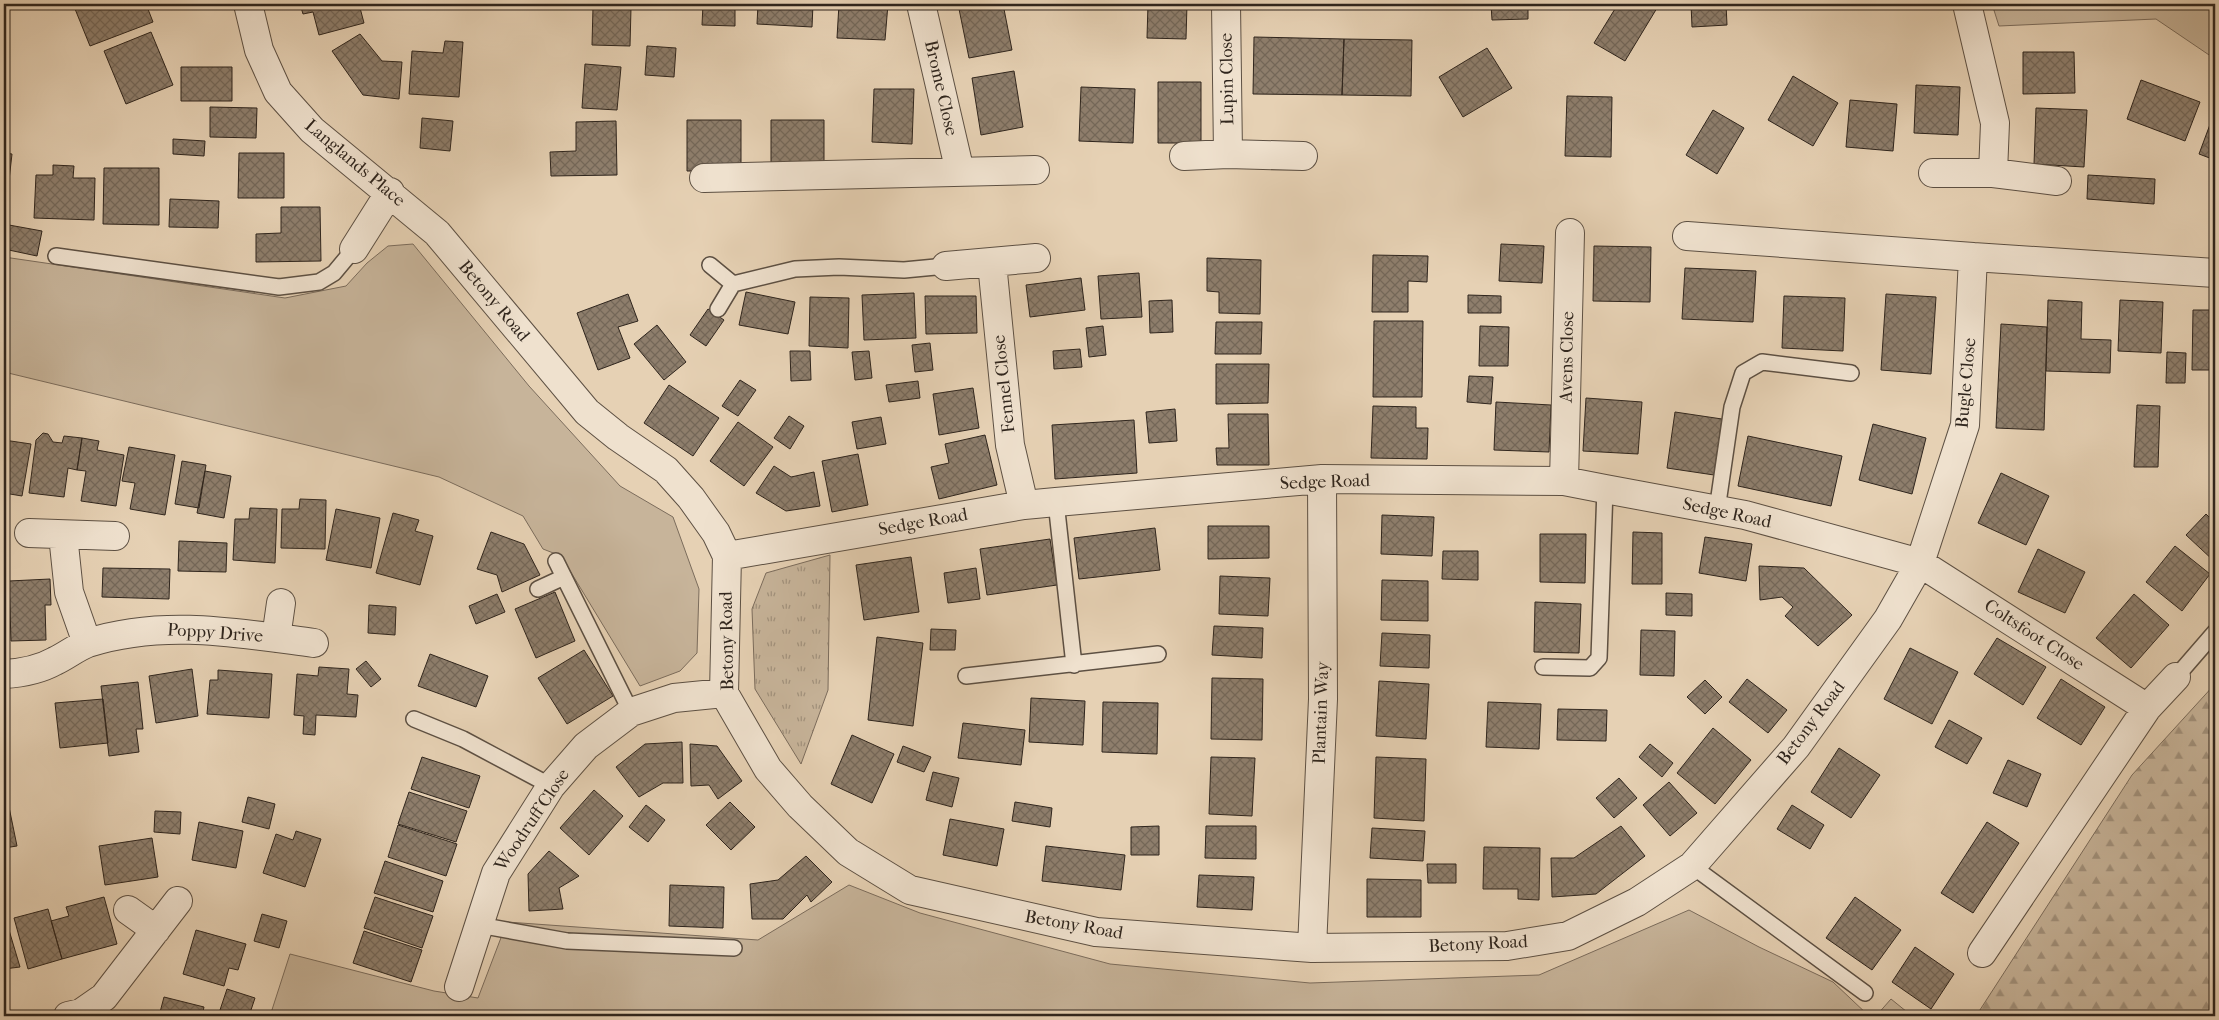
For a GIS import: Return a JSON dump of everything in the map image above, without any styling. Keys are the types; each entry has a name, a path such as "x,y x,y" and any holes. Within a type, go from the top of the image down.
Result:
{"street":[{"name":"Langlands Place","path":"248,4 259,50 278,92 312,130 437,232"},
{"name":"Brome Close","path":"921,4 960,172"},
{"name":"Lupin Close","path":"1226,4 1228,154"},
{"path":"1967,4 1995,123 1993,173"},
{"path":"1184,156 1228,154 1303,156"},
{"path":"704,178 1035,170"},
{"path":"1932,172 1993,173 2057,181"},
{"path":"354,249 390,192"},
{"name":"Betony Road","path":"437,232 587,412 618,437 666,470 691,498 716,533 727,556 724,693 768,769 800,806 848,852 910,890 1096,932 1312,948 1507,946 1568,936 1637,902 1692,866 1796,747 1888,619 1920,563"},
{"name":"Avens Close","path":"1564,481 1570,233"},
{"path":"1688,236 2215,273"},
{"name":"Bugle Close","path":"1920,563 1966,425 1974,257"},
{"path":"946,266 1036,258"},
{"name":"Fennel Close","path":"992,263 1010,445 1024,505"},
{"name":"Sedge Road","path":"727,556 1024,505 1322,479 1564,481 1745,515 1920,563"},
{"name":"Plantain Way","path":"1312,948 1323,699 1322,479"},
{"path":"28,533 115,536"},
{"path":"63,535 68,592 87,643"},
{"name":"Coltsfoot Close","path":"1920,563 2147,708"},
{"path":"276,638 281,603"},
{"name":"Poppy Drive","path":"4,674 26,672 53,662 87,643 146,630 202,629 314,642"},
{"path":"1982,953 2147,708 2176,677"},
{"name":"Woodruff Close","path":"459,987 496,873 551,786 586,746 631,712 674,698 724,693"},
{"path":"68,1016 81,1013 104,997 178,901"},
{"path":"128,910 156,930"}],"lane":[{"path":"56,256 279,287 319,282 334,273 354,249"},
{"path":"710,265 733,284"},
{"path":"718,310 733,284 795,269 840,267 904,270 946,266"},
{"path":"1717,510 1732,407 1743,373 1762,362 1851,373"},
{"path":"1543,667 1590,668 1600,658 1605,488"},
{"path":"1056,502 1074,665"},
{"path":"556,561 631,712"},
{"path":"538,589 564,577"},
{"path":"2176,677 2215,632"},
{"path":"966,676 1158,654"},
{"path":"414,720 463,738 551,786"},
{"path":"1692,866 1865,993"},
{"path":"479,925 568,941 734,948"}],"green space":[{"path":"1992,4 2215,4 2215,59 2156,19 1999,26"},
{"path":"413,244 529,386 620,486 673,517 699,589 697,653 680,671 640,686 561,556 543,549 523,516 439,477 4,372 4,257 285,298 346,286 367,263 388,246"},
{"path":"830,555 828,690 801,764 755,689 752,609 766,573"},
{"path":"2215,684 2215,1016 1976,1016 2132,775"},
{"path":"849,885 920,913 1110,964 1310,983 1539,975 1689,910 1759,947 1833,982 1869,1016 270,1016 290,954 434,991 478,998 507,922 758,940"},
{"path":"1891,999 1912,1016 1876,1016"}],"building":[{"path":"73,4 146,4 153,22 90,46"},
{"path":"300,4 359,4 364,23 319,35 313,12 303,14"},
{"path":"703,4 735,4 735,26 702,25"},
{"path":"758,4 813,4 812,27 757,24"},
{"path":"839,4 888,4 885,40 837,38"},
{"path":"958,4 1003,4 1012,50 969,58"},
{"path":"1148,4 1187,4 1186,39 1147,38"},
{"path":"1491,4 1528,4 1528,19 1492,20"},
{"path":"1618,4 1649,4 1657,8 1625,61 1594,43"},
{"path":"1691,4 1726,4 1727,25 1692,27"},
{"path":"593,7 631,8 630,46 592,45"},
{"path":"151,32 173,85 126,104 104,51"},
{"path":"360,34 382,61 402,62 399,99 363,95 332,51"},
{"path":"1254,37 1344,39 1342,95 1253,94"},
{"path":"1344,39 1412,40 1411,96 1342,95"},
{"path":"445,41 463,42 459,97 409,94 412,51 443,53"},
{"path":"647,46 676,48 674,77 645,75"},
{"path":"1487,48 1512,88 1463,117 1439,77"},
{"path":"2023,52 2074,52 2075,93 2023,94"},
{"path":"585,64 621,67 617,110 582,108"},
{"path":"181,67 232,67 232,101 181,101"},
{"path":"1014,71 1023,127 981,135 972,78"},
{"path":"1793,76 1838,103 1813,146 1768,120"},
{"path":"2141,80 2200,102 2185,141 2127,119"},
{"path":"1158,82 1201,82 1201,143 1158,143"},
{"path":"1916,85 1960,87 1958,135 1914,133"},
{"path":"1081,87 1135,89 1133,143 1079,141"},
{"path":"874,89 914,89 912,144 872,142"},
{"path":"1567,96 1612,97 1611,157 1565,156"},
{"path":"1850,100 1897,104 1893,151 1846,147"},
{"path":"210,107 257,108 256,138 210,137"},
{"path":"2036,108 2087,110 2084,167 2034,164"},
{"path":"1713,110 1744,128 1717,174 1686,155"},
{"path":"2215,111 2215,160 2199,154"},
{"path":"422,118 453,121 450,151 420,148"},
{"path":"687,120 741,120 741,171 687,171"},
{"path":"771,120 824,120 824,167 771,168"},
{"path":"616,121 617,175 551,176 550,152 576,151 576,122"},
{"path":"173,139 205,141 204,156 173,154"},
{"path":"4,153 12,154 8,189 4,189"},
{"path":"239,153 284,153 284,198 238,198"},
{"path":"53,165 74,166 73,178 95,178 94,220 34,218 36,175 53,175"},
{"path":"104,168 159,168 159,225 103,224"},
{"path":"2088,175 2155,179 2154,204 2087,199"},
{"path":"170,199 219,201 218,228 169,227"},
{"path":"281,207 320,207 321,261 256,262 256,234 281,233"},
{"path":"9,225 42,231 37,256 4,249"},
{"path":"1501,244 1544,246 1542,283 1499,281"},
{"path":"1594,246 1651,247 1650,302 1593,301"},
{"path":"1373,255 1428,256 1427,282 1408,281 1408,312 1372,312"},
{"path":"1207,258 1261,260 1260,314 1219,313 1219,292 1207,291"},
{"path":"1685,268 1756,271 1753,322 1682,319"},
{"path":"1139,273 1142,317 1101,319 1098,276"},
{"path":"1081,278 1085,310 1030,317 1026,285"},
{"path":"746,292 795,302 788,334 739,325"},
{"path":"914,293 916,338 864,340 862,295"},
{"path":"628,294 638,321 618,327 630,358 598,370 577,313"},
{"path":"1886,294 1936,297 1931,374 1881,370"},
{"path":"1468,295 1501,296 1501,313 1468,313"},
{"path":"925,296 976,296 977,333 926,334"},
{"path":"1784,296 1845,298 1843,351 1782,348"},
{"path":"810,297 849,298 848,348 809,346"},
{"path":"1172,300 1173,332 1150,333 1149,301"},
{"path":"2048,300 2082,302 2081,339 2111,340 2110,373 2046,371"},
{"path":"2120,300 2163,302 2161,353 2118,351"},
{"path":"708,309 724,320 706,346 690,335"},
{"path":"2193,310 2215,310 2215,370 2192,370"},
{"path":"1374,321 1423,321 1422,397 1373,397"},
{"path":"1216,322 1262,322 1261,354 1215,354"},
{"path":"2001,324 2047,327 2044,430 1996,428"},
{"path":"657,325 686,362 664,380 634,344"},
{"path":"1103,326 1106,355 1089,357 1086,328"},
{"path":"1480,326 1509,327 1508,366 1479,366"},
{"path":"930,343 933,370 915,372 912,345"},
{"path":"1080,349 1082,367 1054,369 1053,351"},
{"path":"790,351 810,351 811,380 791,381"},
{"path":"869,351 872,378 855,380 852,352"},
{"path":"2167,352 2186,353 2185,383 2166,383"},
{"path":"1216,364 1269,364 1268,403 1216,404"},
{"path":"1469,376 1493,377 1491,404 1467,402"},
{"path":"740,380 756,390 738,416 722,406"},
{"path":"918,381 920,398 889,402 886,385"},
{"path":"669,385 719,418 693,456 644,423"},
{"path":"973,388 979,428 939,435 933,394"},
{"path":"1586,398 1642,402 1638,454 1583,451"},
{"path":"1496,402 1551,405 1549,452 1494,450"},
{"path":"2137,405 2160,406 2158,467 2134,467"},
{"path":"1373,406 1416,407 1416,428 1428,428 1427,459 1371,458"},
{"path":"1175,409 1177,441 1149,443 1146,412"},
{"path":"1675,412 1722,419 1714,475 1667,468"},
{"path":"1228,414 1268,414 1269,465 1217,465 1216,448 1229,448"},
{"path":"789,416 804,426 790,449 774,438"},
{"path":"881,417 886,444 857,449 852,422"},
{"path":"1134,420 1137,473 1055,479 1052,425"},
{"path":"738,422 773,447 744,486 710,461"},
{"path":"1873,424 1926,438 1912,494 1859,480"},
{"path":"43,433 48,434 53,442 62,443 64,436 82,438 77,470 68,468 64,497 29,493 36,440"},
{"path":"985,435 997,485 939,499 931,467 949,463 945,444"},
{"path":"1748,436 1842,456 1831,506 1738,486"},
{"path":"82,438 99,441 97,450 124,455 116,506 81,501 86,471 77,470"},
{"path":"4,440 31,444 22,496 4,493"},
{"path":"129,447 175,455 165,515 130,509 135,483 122,481"},
{"path":"858,454 868,505 832,512 822,461"},
{"path":"182,461 206,465 199,508 175,504"},
{"path":"774,466 791,477 814,472 820,506 786,511 756,493"},
{"path":"205,471 231,476 224,518 197,513"},
{"path":"2001,473 2049,496 2026,545 1978,523"},
{"path":"300,499 326,500 325,549 281,548 282,509 299,509"},
{"path":"250,508 277,509 275,563 233,560 235,519 249,519"},
{"path":"336,509 380,518 371,568 326,560"},
{"path":"393,513 419,520 415,531 433,536 420,585 376,573"},
{"path":"2206,514 2215,523 2215,562 2186,535"},
{"path":"1382,515 1434,517 1432,556 1381,554"},
{"path":"1208,526 1269,526 1269,558 1208,559"},
{"path":"1155,528 1160,570 1079,579 1074,538"},
{"path":"491,532 524,544 540,575 502,592 497,575 477,569"},
{"path":"1633,532 1662,533 1662,584 1632,584"},
{"path":"1540,534 1586,534 1585,583 1540,582"},
{"path":"1705,537 1752,544 1746,581 1699,573"},
{"path":"1050,539 1057,585 987,595 980,549"},
{"path":"179,541 227,543 226,572 178,571"},
{"path":"2175,546 2210,574 2182,611 2146,582"},
{"path":"2038,549 2085,572 2065,613 2018,592"},
{"path":"1443,551 1478,551 1478,580 1442,579"},
{"path":"911,557 919,612 864,620 856,565"},
{"path":"1759,566 1804,568 1852,615 1818,646 1785,616 1793,607 1782,597 1760,600"},
{"path":"103,568 170,569 169,599 102,597"},
{"path":"976,568 980,599 948,603 944,573"},
{"path":"1220,576 1270,578 1268,616 1219,614"},
{"path":"50,579 51,605 45,605 46,640 11,641 9,581"},
{"path":"1382,580 1428,581 1428,621 1381,620"},
{"path":"555,592 575,641 536,658 515,609"},
{"path":"1666,593 1692,594 1692,616 1666,615"},
{"path":"4,594 8,594 8,636 4,636"},
{"path":"497,594 505,612 476,624 469,606"},
{"path":"2134,594 2169,625 2131,668 2096,638"},
{"path":"1535,602 1581,604 1579,653 1534,652"},
{"path":"369,605 396,607 395,635 368,633"},
{"path":"1214,626 1263,628 1262,658 1212,655"},
{"path":"931,629 956,630 955,650 930,650"},
{"path":"1641,630 1675,631 1674,676 1640,675"},
{"path":"1382,633 1430,635 1429,668 1380,666"},
{"path":"877,637 923,643 913,726 868,720"},
{"path":"1997,638 2046,667 2023,705 1974,674"},
{"path":"1910,648 1958,672 1932,724 1884,699"},
{"path":"584,650 613,696 567,724 538,678"},
{"path":"430,654 488,676 476,707 418,686"},
{"path":"366,661 381,679 371,687 356,669"},
{"path":"319,667 349,669 347,694 358,695 356,717 316,715 315,735 303,734 304,716 294,715 297,674 318,676"},
{"path":"192,669 198,716 156,723 149,676"},
{"path":"218,670 272,674 269,718 207,714 210,680 218,680"},
{"path":"1212,678 1263,679 1262,740 1211,739"},
{"path":"1747,679 1787,710 1768,733 1729,702"},
{"path":"2061,679 2105,707 2081,745 2037,718"},
{"path":"1705,680 1722,697 1705,714 1687,697"},
{"path":"1379,681 1429,684 1426,739 1376,736"},
{"path":"138,682 143,729 136,729 139,752 109,756 101,686"},
{"path":"1031,698 1085,701 1083,745 1029,742"},
{"path":"103,699 108,743 60,748 55,703"},
{"path":"1103,702 1158,703 1157,754 1102,752"},
{"path":"1488,702 1541,704 1539,749 1486,747"},
{"path":"1558,709 1607,710 1606,741 1557,740"},
{"path":"1949,720 1982,738 1967,764 1935,747"},
{"path":"963,723 1025,730 1021,765 958,758"},
{"path":"1713,728 1751,760 1715,804 1677,773"},
{"path":"852,735 894,754 872,803 831,784"},
{"path":"682,742 683,783 663,783 639,797 616,767 645,744"},
{"path":"690,744 717,746 742,781 718,799 709,785 691,786"},
{"path":"1650,744 1673,763 1662,777 1639,757"},
{"path":"903,746 931,757 924,772 897,762"},
{"path":"1839,748 1880,775 1851,818 1811,792"},
{"path":"422,757 480,776 469,808 411,789"},
{"path":"1211,757 1255,758 1252,816 1209,814"},
{"path":"1376,757 1426,759 1424,821 1374,818"},
{"path":"2008,760 2041,774 2027,807 1993,793"},
{"path":"933,772 959,778 952,807 926,800"},
{"path":"1619,778 1637,798 1614,818 1596,798"},
{"path":"1669,782 1697,813 1670,836 1643,805"},
{"path":"594,790 623,816 589,855 560,828"},
{"path":"409,792 467,811 456,842 398,824"},
{"path":"248,797 275,804 269,829 242,822"},
{"path":"730,802 755,827 731,850 706,825"},
{"path":"1015,802 1052,808 1050,827 1012,821"},
{"path":"646,805 665,820 648,842 629,827"},
{"path":"1792,805 1824,825 1810,849 1777,829"},
{"path":"9,807 17,846 4,848 4,808"},
{"path":"155,811 181,812 180,834 154,832"},
{"path":"950,819 1004,829 997,866 943,855"},
{"path":"199,822 243,831 236,868 192,860"},
{"path":"1987,822 2019,843 1973,913 1941,893"},
{"path":"398,825 457,844 446,876 388,857"},
{"path":"1159,826 1159,855 1131,855 1131,827"},
{"path":"1206,826 1256,826 1256,859 1205,858"},
{"path":"1621,826 1645,856 1596,894 1552,897 1551,858 1574,858"},
{"path":"1372,828 1425,831 1423,861 1370,858"},
{"path":"296,831 321,839 305,887 263,873 276,834 293,840"},
{"path":"152,838 158,877 105,885 99,846"},
{"path":"1046,846 1125,855 1121,890 1042,881"},
{"path":"1484,847 1540,848 1539,900 1518,899 1518,889 1483,889"},
{"path":"549,851 579,876 559,888 563,909 529,911 528,874"},
{"path":"806,856 832,882 811,902 807,895 783,919 752,919 750,884 778,880"},
{"path":"385,861 443,881 433,912 374,893"},
{"path":"1427,864 1456,864 1456,883 1428,883"},
{"path":"1199,875 1254,877 1252,910 1197,907"},
{"path":"1367,879 1421,880 1421,917 1367,917"},
{"path":"670,885 724,887 723,928 669,926"},
{"path":"104,897 117,944 62,959 51,921 69,916 66,907"},
{"path":"375,897 433,916 422,948 364,928"},
{"path":"1855,897 1901,930 1872,970 1826,938"},
{"path":"48,909 62,959 28,969 14,918"},
{"path":"262,914 287,921 279,948 254,941"},
{"path":"6,920 20,967 4,969 4,921"},
{"path":"196,930 246,944 238,970 229,968 224,986 183,974"},
{"path":"364,931 422,950 411,982 353,963"},
{"path":"1915,947 1954,974 1931,1009 1892,982"},
{"path":"227,989 255,998 249,1016 218,1016"},
{"path":"164,997 204,1007 202,1016 159,1016"}]}
